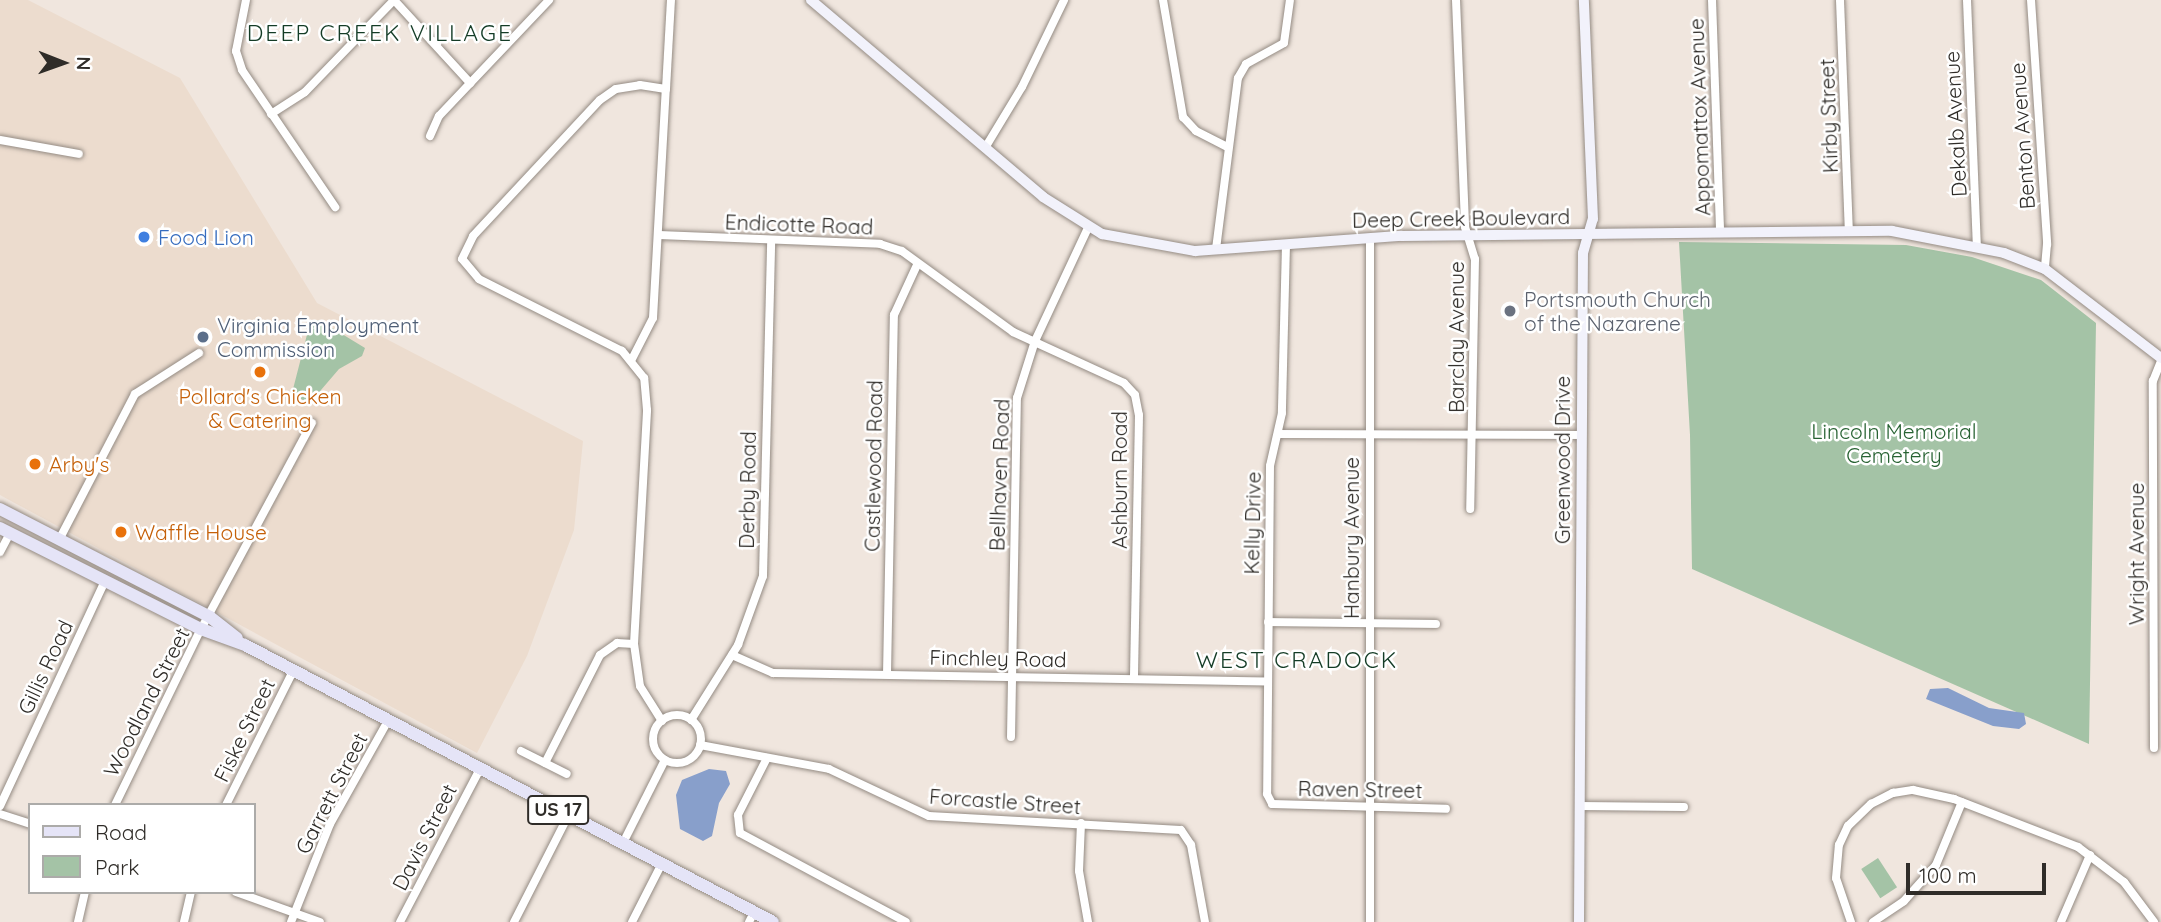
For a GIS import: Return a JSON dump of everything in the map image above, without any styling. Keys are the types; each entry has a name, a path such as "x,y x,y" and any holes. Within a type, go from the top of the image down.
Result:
{"main road":[{"name":"US 17","path":"0,509 210,617 245,645"},
{"name":"US 17","path":"5,531 201,629 245,645 662,863 752,917 773,922"}],"street":[{"path":"246,0 236,51 242,70 335,207"},
{"path":"271,114 305,92 394,0 470,83"},
{"path":"430,136 439,116 549,0"},
{"path":"632,359 653,318 671,0"},
{"name":"Deep Creek Boulevard","path":"811,0 1043,197 1088,228 1166,248 1216,249 1370,238 1892,231 1978,247 2045,269 2161,360"},
{"path":"985,148 1022,87 1064,0"},
{"path":"1163,0 1183,117 1196,131 1228,147"},
{"path":"1216,249 1238,78 1246,64 1284,43 1290,0"},
{"name":"Barclay Avenue","path":"1455,0 1465,227 1475,259 1470,509"},
{"name":"Greenwood Drive","path":"1578,922 1583,253 1593,219 1584,0"},
{"name":"Appomattox Avenue","path":"1712,0 1720,232"},
{"name":"Kirby Street","path":"1840,0 1849,230"},
{"name":"Dekalb Avenue","path":"1967,0 1978,247"},
{"name":"Benton Avenue","path":"2031,0 2047,244 2045,269"},
{"path":"662,721 640,686 634,644 647,410 645,378 632,359 479,279 462,259 473,236 600,100 616,89 640,85 666,89"},
{"path":"0,140 79,154"},
{"name":"Bellhaven Road","path":"1011,737 1017,397 1035,341 1088,228"},
{"name":"Endicotte Road","path":"659,236 771,243 844,239 880,244 902,251 917,265 999,323 1035,341"},
{"name":"Hanbury Avenue","path":"1370,238 1370,922"},
{"name":"Derby Road","path":"691,720 732,655 763,576 771,243"},
{"name":"Kelly Drive","path":"1272,804 1267,794 1270,466 1280,434 1286,244"},
{"name":"Castlewood Road","path":"887,674 894,316 917,265"},
{"name":"Ashburn Road","path":"1035,341 1124,383 1135,395 1139,415 1134,678"},
{"path":"60,538 135,394 200,353"},
{"name":"Wright Avenue","path":"2154,748 2157,678 2153,381 2161,360"},
{"name":"Woodland Street","path":"116,803 201,629 210,617 313,423"},
{"path":"1280,434 1581,435"},
{"path":"0,552 5,531"},
{"name":"Gillis Road","path":"0,806 104,581"},
{"path":"1268,622 1436,624"},
{"path":"545,763 600,654 617,643 634,644"},
{"name":"Finchley Road","path":"732,655 773,673 1268,682"},
{"name":"Fiske Street","path":"227,803 293,671"},
{"path":"677,716 691,720 699,731 700,745 687,761 665,760 653,741 662,721 677,716"},
{"name":"Garrett Street","path":"291,922 330,824 389,719"},
{"name":"Forcastle Street","path":"700,745 830,769 929,816 1181,830 1191,845 1205,922"},
{"path":"521,751 567,774"},
{"path":"767,758 738,815 740,833 906,922"},
{"path":"623,843 665,760"},
{"name":"Davis Street","path":"400,922 480,769"},
{"path":"1851,922 1840,897 1836,859 1848,826 1860,811 1893,793 1913,790 1962,802 2090,855 2124,881 2154,922"},
{"path":"1873,922 1904,901 1936,865 1962,802"},
{"name":"Raven Street","path":"1272,804 1446,809"},
{"path":"1579,806 1684,807"},
{"path":"0,814 28,823"},
{"path":"514,922 568,816"},
{"path":"1081,823 1079,870 1088,922"},
{"path":"2061,922 2090,855"},
{"path":"632,922 662,863"},
{"path":"78,922 85,894"},
{"path":"184,922 191,894"},
{"path":"242,894 320,922"}],"shaded area":[{"path":"0,0 28,0 180,78 317,303 583,441 574,530 527,656 477,753 0,495"}],"green space":[{"name":"Lincoln Memorial Cemetery","path":"1679,242 1906,245 1972,257 2041,280 2096,323 2089,744 1692,569 1690,435"},
{"path":"319,320 365,348 362,356 339,369 309,404 292,393 310,323"},
{"path":"1878,858 1897,887 1880,898 1861,869"}],"water":[{"path":"1948,688 1989,708 2024,713 2026,724 2019,729 1993,726 1926,699 1930,689"},
{"path":"709,769 726,771 730,784 719,803 712,836 703,841 680,829 676,795 682,780"}],"place":[{"name":"Food Lion","path":"144,237"},
{"name":"Portsmouth Church of the Nazarene","path":"1510,311"},
{"name":"Virginia Employment Commission","path":"203,337"},
{"name":"Pollard's Chicken & Catering","path":"260,372"},
{"name":"Arby's","path":"35,464"},
{"name":"Waffle House","path":"121,532"}],"district":[{"name":"DEEP CREEK VILLAGE","path":"380,33"},
{"name":"WEST CRADOCK","path":"1297,660"}]}
